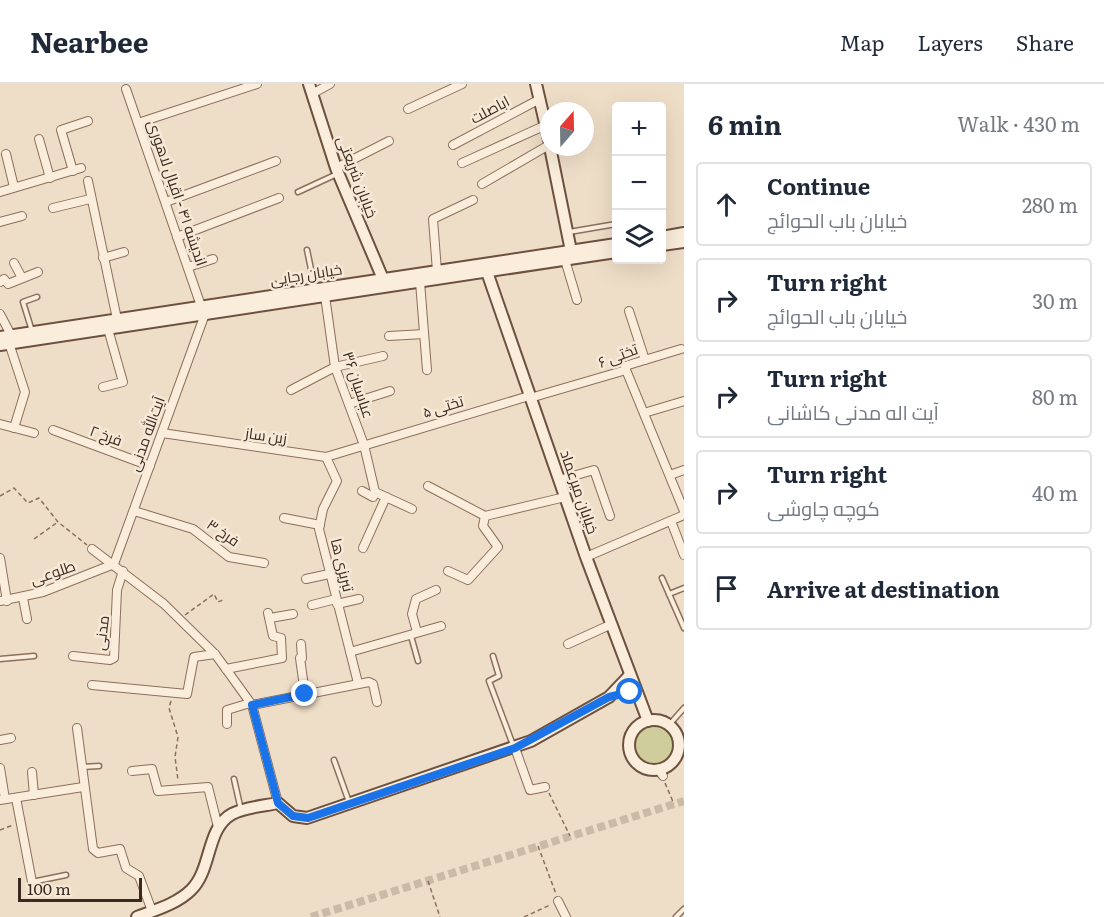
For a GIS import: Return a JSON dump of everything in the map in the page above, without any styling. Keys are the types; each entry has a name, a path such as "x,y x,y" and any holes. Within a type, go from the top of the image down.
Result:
{"street":[{"path":"138,123 257,84"},
{"path":"311,89 330,84"},
{"path":"408,109 462,84"},
{"path":"536,84 541,102"},
{"name":"اندیشه ۴۱ - اقبال لاهوری","path":"123,86 203,310"},
{"name":"خیابان شریعتی","path":"311,89 337,171 382,279"},
{"name":"اباصلت","path":"453,146 540,99"},
{"path":"0,192 77,169 61,130 88,121"},
{"path":"462,163 540,128"},
{"path":"39,139 50,177"},
{"path":"337,171 389,141"},
{"path":"482,184 540,152"},
{"path":"6,154 14,187"},
{"path":"552,156 568,232 568,256 577,300"},
{"path":"165,202 276,161"},
{"path":"88,181 117,319"},
{"path":"177,237 279,198"},
{"path":"53,208 90,199"},
{"path":"437,271 433,219 473,200"},
{"path":"0,222 22,216"},
{"path":"666,235 684,233"},
{"path":"666,237 684,242"},
{"name":"خیابان رجایی","path":"5,340 32,332 117,319 325,296 487,272 612,245"},
{"path":"103,258 124,252"},
{"name":"خیابان رجایی","path":"5,340 108,328 203,310 277,289 315,289 437,271 612,252"},
{"path":"188,267 213,259"},
{"path":"14,263 22,278"},
{"path":"0,282 4,279 8,284 38,272"},
{"name":"خیابان میرعماد","path":"487,272 586,556 648,721"},
{"path":"420,282 427,370"},
{"name":"عباسیان ۳۶","path":"325,296 335,367 364,445 375,492"},
{"name":"آیت‌الله مدنی","path":"114,564 162,433 203,310"},
{"path":"629,311 645,360"},
{"path":"0,314 5,340 26,392 14,428"},
{"path":"103,387 123,382 108,328"},
{"path":"389,336 424,334"},
{"name":"تختی ۶","path":"530,397 626,369 625,366 681,348"},
{"path":"291,390 335,367 383,356"},
{"path":"586,556 671,521 684,513 626,369"},
{"path":"349,404 391,395"},
{"name":"تختی ۵","path":"364,445 530,397"},
{"path":"644,413 684,401"},
{"path":"0,424 34,433"},
{"name":"فرخ ۲","path":"53,430 150,466"},
{"name":"زین ساز","path":"162,433 326,457 364,445"},
{"name":"تبریزی ها","path":"326,457 337,481 323,508 320,525 329,574 358,683"},
{"path":"559,480 594,470 610,516"},
{"path":"670,475 684,470"},
{"path":"428,486 485,516 565,497"},
{"path":"362,491 373,496 375,492 412,509"},
{"path":"363,548 386,497"},
{"name":"فرخ ۳","path":"134,511 193,529 229,557 264,563"},
{"path":"448,571 468,580 498,547 483,526 485,516"},
{"path":"284,518 320,525"},
{"path":"671,521 684,555"},
{"path":"92,549 123,571 179,618 215,654 251,704 278,803 293,816 308,818 515,748 609,697 636,691"},
{"path":"0,558 4,601"},
{"name":"طلوعی","path":"4,601 23,598 79,580 114,564"},
{"name":"مدنی","path":"73,656 110,660 114,658 117,590 123,571"},
{"path":"306,579 329,574"},
{"path":"414,634 412,614 416,598 436,590"},
{"path":"23,598 27,619"},
{"path":"312,605 359,599"},
{"path":"226,669 282,658 281,638 273,636 269,616 293,614"},
{"path":"568,644 612,624"},
{"path":"350,652 441,626"},
{"path":"301,644 302,658 300,658 305,694"},
{"path":"92,685 187,694 194,657 215,654"},
{"path":"236,656 238,665"},
{"path":"609,697 630,675"},
{"path":"227,724 227,710 358,683 372,682 377,702"},
{"path":"648,721 663,722 669,725 681,738 677,755 660,773 642,766 631,754 629,746 634,730 648,721"},
{"path":"77,728 93,849 98,853 120,849 126,868 139,876 157,912"},
{"path":"0,740 11,738"},
{"path":"515,748 530,790 545,787"},
{"path":"0,768 2,799 83,787"},
{"path":"132,771 152,769 158,791 208,787 218,827"},
{"path":"32,772 34,795"},
{"path":"15,798 32,882"},
{"path":"137,917 157,912 180,899 199,881 218,827 232,814 278,803"},
{"path":"558,901 566,917"}],"lane":[{"path":"298,192 337,171"},
{"path":"568,232 612,225"},
{"path":"307,250 315,289"},
{"path":"32,332 23,302 37,297"},
{"path":"662,578 684,628"},
{"path":"669,594 684,588"},
{"path":"414,634 418,661"},
{"path":"0,659 34,656"},
{"path":"493,656 499,676 489,681 515,748"},
{"path":"669,725 684,708"},
{"path":"334,760 350,805"},
{"path":"81,767 99,766"},
{"path":"234,778 241,811"},
{"path":"32,882 66,875"},
{"path":"676,917 684,909"}],"path":[{"path":"0,496 14,488 28,503 39,498 58,522 92,549"},
{"path":"34,539 58,522"},
{"path":"179,618 214,594 218,602 225,599"},
{"path":"171,693 169,708 178,736 175,757 178,790"},
{"path":"660,773 674,804"},
{"path":"545,787 570,836"},
{"path":"0,830 20,823"},
{"path":"524,917 558,901 538,846"},
{"path":"428,881 440,917"}],"shaded area":[{"path":"654,725 662,726 668,731 673,737 673,753 668,759 662,764 654,765 646,764 640,759 635,753 634,745 635,737 640,731 646,726"}],"tunnel":[{"path":"311,917 684,801"}],"route":[{"path":"305,694 252,705 278,803 293,816 308,818 438,772 515,748 609,697 630,692"}]}
